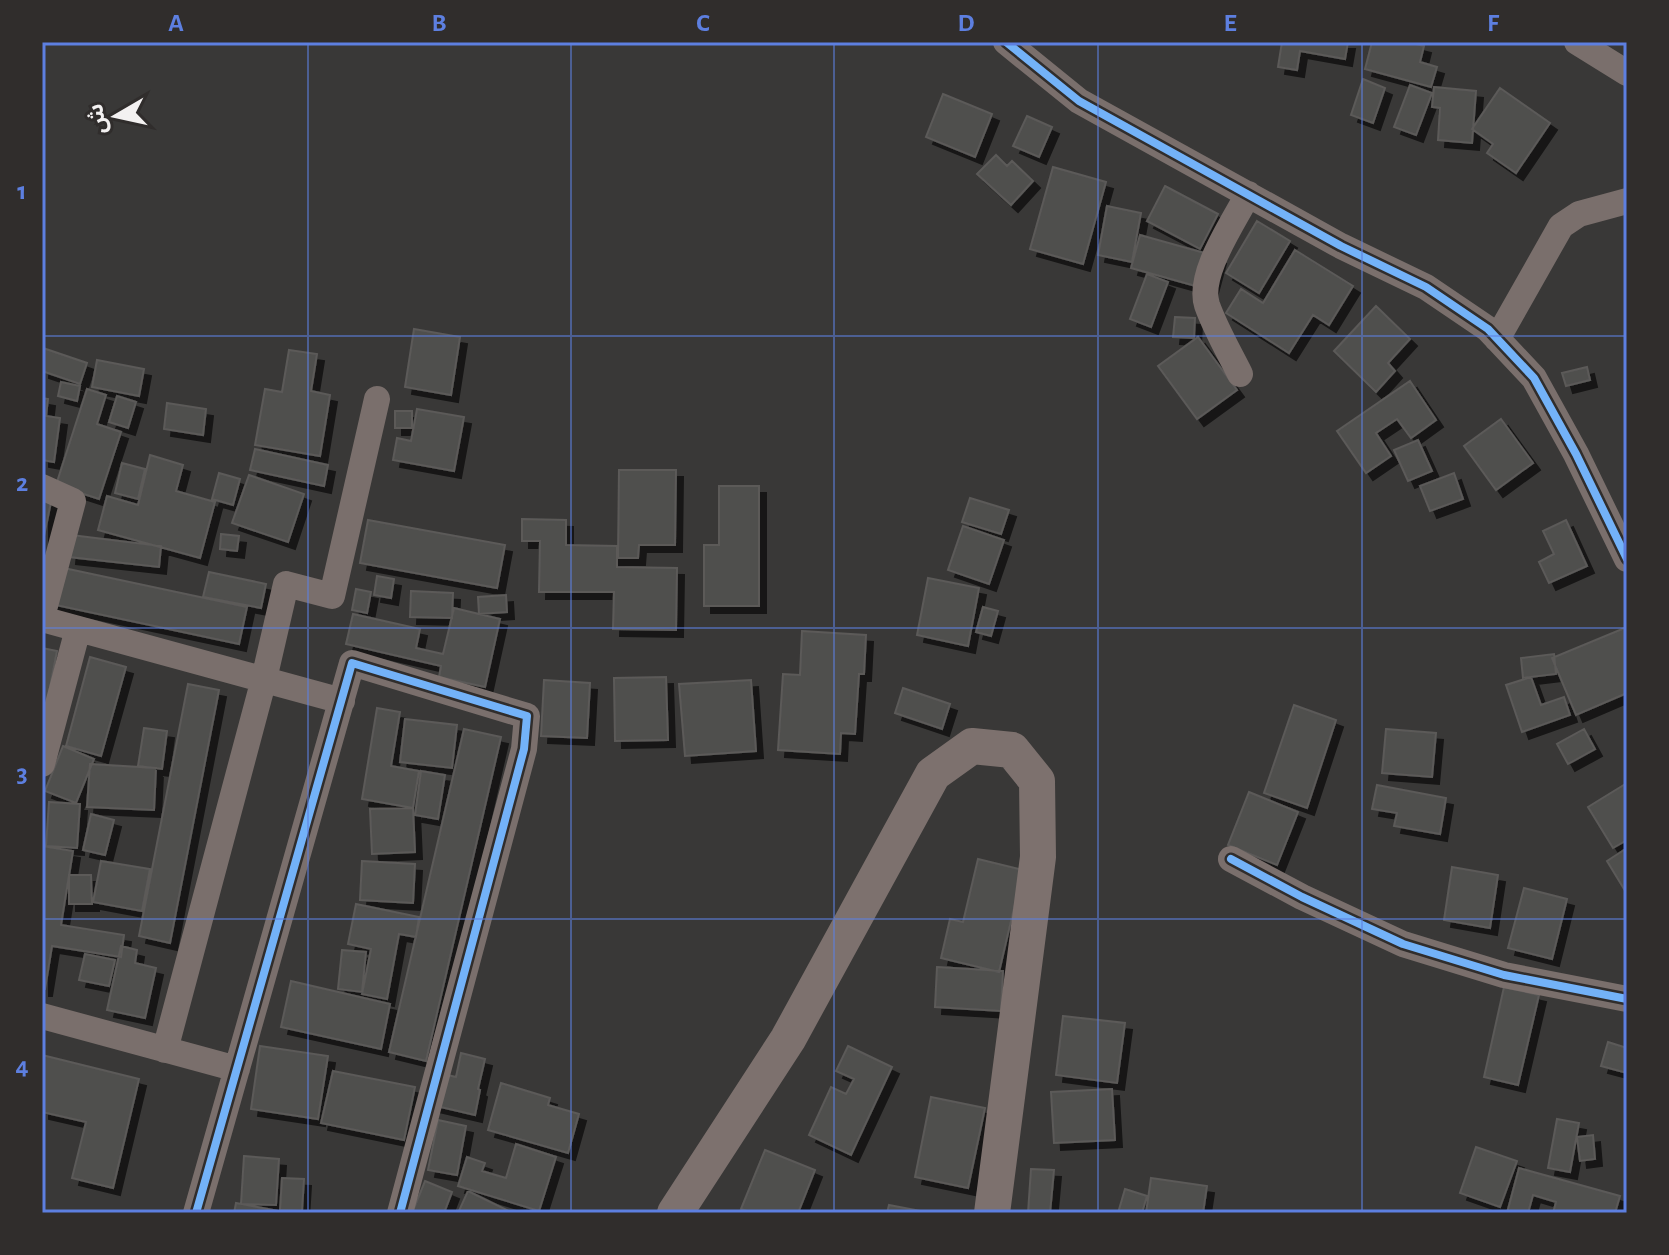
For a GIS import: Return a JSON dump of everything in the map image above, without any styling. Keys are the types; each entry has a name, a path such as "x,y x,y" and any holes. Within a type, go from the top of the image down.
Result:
{"main road":[{"path":"675,1213 788,1039 933,774 972,746 1012,750 1037,781 1038,857 992,1213"}],"street":[{"path":"1006,42 1079,101 1341,246 1426,287 1488,329 1534,378 1576,454 1627,559"},
{"path":"1577,42 1627,73"},
{"path":"1240,374 1206,303 1205,287 1209,269 1248,194"},
{"path":"1497,339 1561,226 1579,214 1627,201"},
{"path":"165,1050 264,679 286,584 332,596 377,399"},
{"path":"42,487 73,501 42,618 342,701"},
{"path":"42,764 78,629"},
{"path":"196,1213 352,663 527,716 524,749 400,1213"},
{"path":"1231,859 1302,897 1403,944 1504,975 1627,999"},
{"path":"42,1016 237,1069"}],"building":[{"path":"1282,42 1348,42 1345,59 1300,51 1297,70 1278,67"},
{"path":"1372,42 1408,42 1424,46 1420,62 1437,67 1431,87 1365,69"},
{"path":"1363,79 1385,88 1373,123 1351,115"},
{"path":"1410,85 1432,93 1416,135 1394,127"},
{"path":"1434,87 1476,91 1472,143 1438,140 1440,108 1432,107"},
{"path":"1500,88 1550,123 1516,173 1487,153 1493,144 1472,129"},
{"path":"943,94 992,114 975,157 926,137"},
{"path":"1027,116 1052,127 1039,157 1013,146"},
{"path":"996,155 1007,166 1012,161 1033,181 1011,205 977,174"},
{"path":"1053,167 1106,182 1083,264 1030,249"},
{"path":"1165,186 1218,214 1200,249 1147,221"},
{"path":"1107,206 1141,213 1132,262 1098,255"},
{"path":"1257,221 1290,241 1259,293 1226,273"},
{"path":"1140,235 1219,257 1210,290 1131,268"},
{"path":"1295,250 1353,286 1329,325 1313,315 1289,353 1226,313 1241,289 1263,303"},
{"path":"1147,274 1168,282 1151,327 1130,319"},
{"path":"1376,306 1410,339 1388,363 1395,371 1376,392 1334,351"},
{"path":"1175,317 1195,318 1194,338 1173,337"},
{"path":"414,329 460,337 451,395 405,387"},
{"path":"1198,337 1237,390 1197,419 1158,366"},
{"path":"43,348 87,363 80,384 42,371"},
{"path":"289,350 317,354 311,391 330,395 320,456 255,445 265,389 282,392"},
{"path":"97,360 144,369 139,396 92,387"},
{"path":"1587,367 1590,380 1566,386 1562,373"},
{"path":"1410,381 1436,420 1411,438 1397,419 1376,433 1391,456 1366,473 1337,431"},
{"path":"61,382 80,386 77,401 58,396"},
{"path":"87,389 106,395 97,424 121,432 99,499 56,485"},
{"path":"117,396 136,402 128,428 109,422"},
{"path":"42,398 48,399 46,416 60,418 54,462 42,460"},
{"path":"167,403 206,409 203,435 164,429"},
{"path":"417,409 464,417 454,471 393,460 397,438 411,441"},
{"path":"395,411 412,411 412,428 395,428"},
{"path":"1501,419 1533,463 1496,490 1464,446"},
{"path":"1418,440 1432,471 1408,481 1394,450"},
{"path":"255,449 328,465 324,486 250,470"},
{"path":"150,455 183,465 176,491 215,502 200,558 98,530 107,496 138,505"},
{"path":"122,463 145,469 138,499 115,493"},
{"path":"619,470 676,470 675,545 639,545 638,558 618,558"},
{"path":"219,473 240,479 233,505 212,499"},
{"path":"1454,473 1463,499 1430,511 1420,486"},
{"path":"249,475 304,494 288,542 232,523"},
{"path":"719,486 759,486 759,606 704,606 704,545 719,545"},
{"path":"42,495 52,497 42,546"},
{"path":"970,498 1009,510 1001,534 962,522"},
{"path":"522,519 566,520 566,545 617,546 617,567 677,568 676,630 613,629 614,592 539,592 540,541 522,541"},
{"path":"368,520 505,545 497,588 360,563"},
{"path":"1566,520 1587,566 1549,583 1539,562 1554,554 1543,531"},
{"path":"963,526 1004,540 989,584 948,570"},
{"path":"221,534 239,536 237,551 220,549"},
{"path":"71,535 161,546 159,567 69,557"},
{"path":"59,567 247,607 239,644 51,604"},
{"path":"209,572 266,584 261,608 203,597"},
{"path":"377,576 394,579 391,598 374,595"},
{"path":"928,578 979,588 968,646 917,635"},
{"path":"356,589 371,592 367,613 352,610"},
{"path":"411,591 453,593 452,618 410,617"},
{"path":"506,595 507,612 479,614 478,597"},
{"path":"983,607 998,611 991,636 976,632"},
{"path":"454,608 500,619 485,687 439,677 441,666 346,644 353,614 420,629 416,648 443,654"},
{"path":"1627,627 1627,693 1576,715 1552,658"},
{"path":"802,631 866,635 864,674 859,674 855,734 841,733 840,754 778,750 783,674 800,675"},
{"path":"42,648 57,651 42,729"},
{"path":"1554,654 1556,674 1523,678 1521,658"},
{"path":"90,657 126,667 101,756 66,746"},
{"path":"666,677 668,740 615,741 614,678"},
{"path":"1531,677 1541,705 1564,697 1570,715 1522,732 1506,685"},
{"path":"544,680 590,683 587,738 541,736"},
{"path":"751,680 756,751 685,756 679,684"},
{"path":"188,684 219,690 170,943 139,936"},
{"path":"903,688 950,704 942,729 895,713"},
{"path":"1294,705 1336,720 1307,808 1264,793"},
{"path":"377,708 400,712 391,766 419,771 413,808 362,799"},
{"path":"405,719 457,725 452,768 400,762"},
{"path":"144,728 167,731 162,769 138,766"},
{"path":"464,729 501,737 426,1061 389,1052"},
{"path":"1386,729 1436,733 1432,777 1382,773"},
{"path":"1584,729 1595,749 1568,764 1557,744"},
{"path":"63,746 94,759 76,803 45,791"},
{"path":"90,764 156,768 154,810 87,807"},
{"path":"421,771 445,775 438,819 415,815"},
{"path":"1627,783 1627,840 1613,848 1588,807"},
{"path":"1377,785 1446,798 1440,834 1394,826 1397,813 1372,809"},
{"path":"1249,792 1298,812 1277,865 1228,845"},
{"path":"49,802 80,804 77,848 46,846"},
{"path":"413,808 415,852 372,854 370,809"},
{"path":"91,814 114,820 105,855 83,850"},
{"path":"42,846 73,851 61,925 124,935 121,957 52,946 45,989 42,989"},
{"path":"1627,848 1627,894 1607,861"},
{"path":"978,859 1023,870 999,972 941,958 950,919 963,922"},
{"path":"101,861 150,869 142,911 93,902"},
{"path":"362,861 415,864 413,903 360,900"},
{"path":"1452,867 1498,875 1490,928 1444,920"},
{"path":"69,875 91,875 92,904 69,904"},
{"path":"1524,888 1567,899 1552,959 1508,948"},
{"path":"356,904 419,917 416,937 399,934 387,999 362,994 371,949 348,944"},
{"path":"121,946 137,950 135,963 156,968 145,1018 107,1010"},
{"path":"342,950 366,952 362,992 338,989"},
{"path":"85,954 115,960 109,986 79,980"},
{"path":"937,967 1003,971 1001,1011 935,1007"},
{"path":"291,981 390,1004 381,1049 281,1027"},
{"path":"1504,987 1539,995 1518,1085 1484,1077"},
{"path":"1063,1016 1125,1023 1117,1083 1056,1075"},
{"path":"1608,1042 1627,1048 1627,1073 1601,1066"},
{"path":"260,1046 328,1056 318,1119 251,1109"},
{"path":"848,1046 892,1067 851,1155 809,1135 831,1087 846,1094 854,1079 836,1071"},
{"path":"461,1053 485,1059 475,1115 432,1105 439,1073 456,1077"},
{"path":"42,1055 139,1079 113,1188 72,1178 86,1122 42,1112"},
{"path":"333,1071 415,1087 404,1140 321,1123"},
{"path":"501,1083 550,1098 548,1105 579,1114 568,1153 488,1130"},
{"path":"1112,1089 1115,1140 1054,1143 1051,1092"},
{"path":"931,1097 985,1108 968,1188 915,1177"},
{"path":"1557,1119 1579,1123 1570,1172 1548,1168"},
{"path":"438,1120 466,1126 457,1175 428,1170"},
{"path":"1593,1135 1595,1159 1580,1161 1577,1137"},
{"path":"516,1144 556,1157 539,1211 458,1186 467,1157 485,1163 482,1171 506,1178"},
{"path":"1476,1147 1517,1161 1500,1207 1460,1193"},
{"path":"765,1150 815,1170 798,1213 753,1213 741,1209"},
{"path":"244,1156 279,1159 276,1205 241,1204"},
{"path":"1519,1168 1620,1196 1615,1213 1553,1213 1556,1202 1533,1195 1528,1213 1507,1213"},
{"path":"1031,1169 1054,1170 1050,1213 1028,1213"},
{"path":"282,1178 304,1179 302,1211 280,1210"},
{"path":"1151,1178 1207,1186 1203,1213 1146,1213"},
{"path":"425,1181 452,1192 444,1213 412,1213"},
{"path":"1125,1189 1147,1196 1142,1213 1118,1213"},
{"path":"468,1191 513,1213 458,1213"},
{"path":"236,1203 273,1210 287,1213 234,1213"},
{"path":"889,1205 931,1213 887,1213"}],"cycle path":[{"path":"1006,42 1079,101 1341,246 1426,287 1488,329 1534,378 1576,454 1627,559"},
{"path":"196,1213 352,663 527,716 524,749 400,1213"},
{"path":"1231,859 1302,897 1403,944 1504,975 1627,999"}]}
